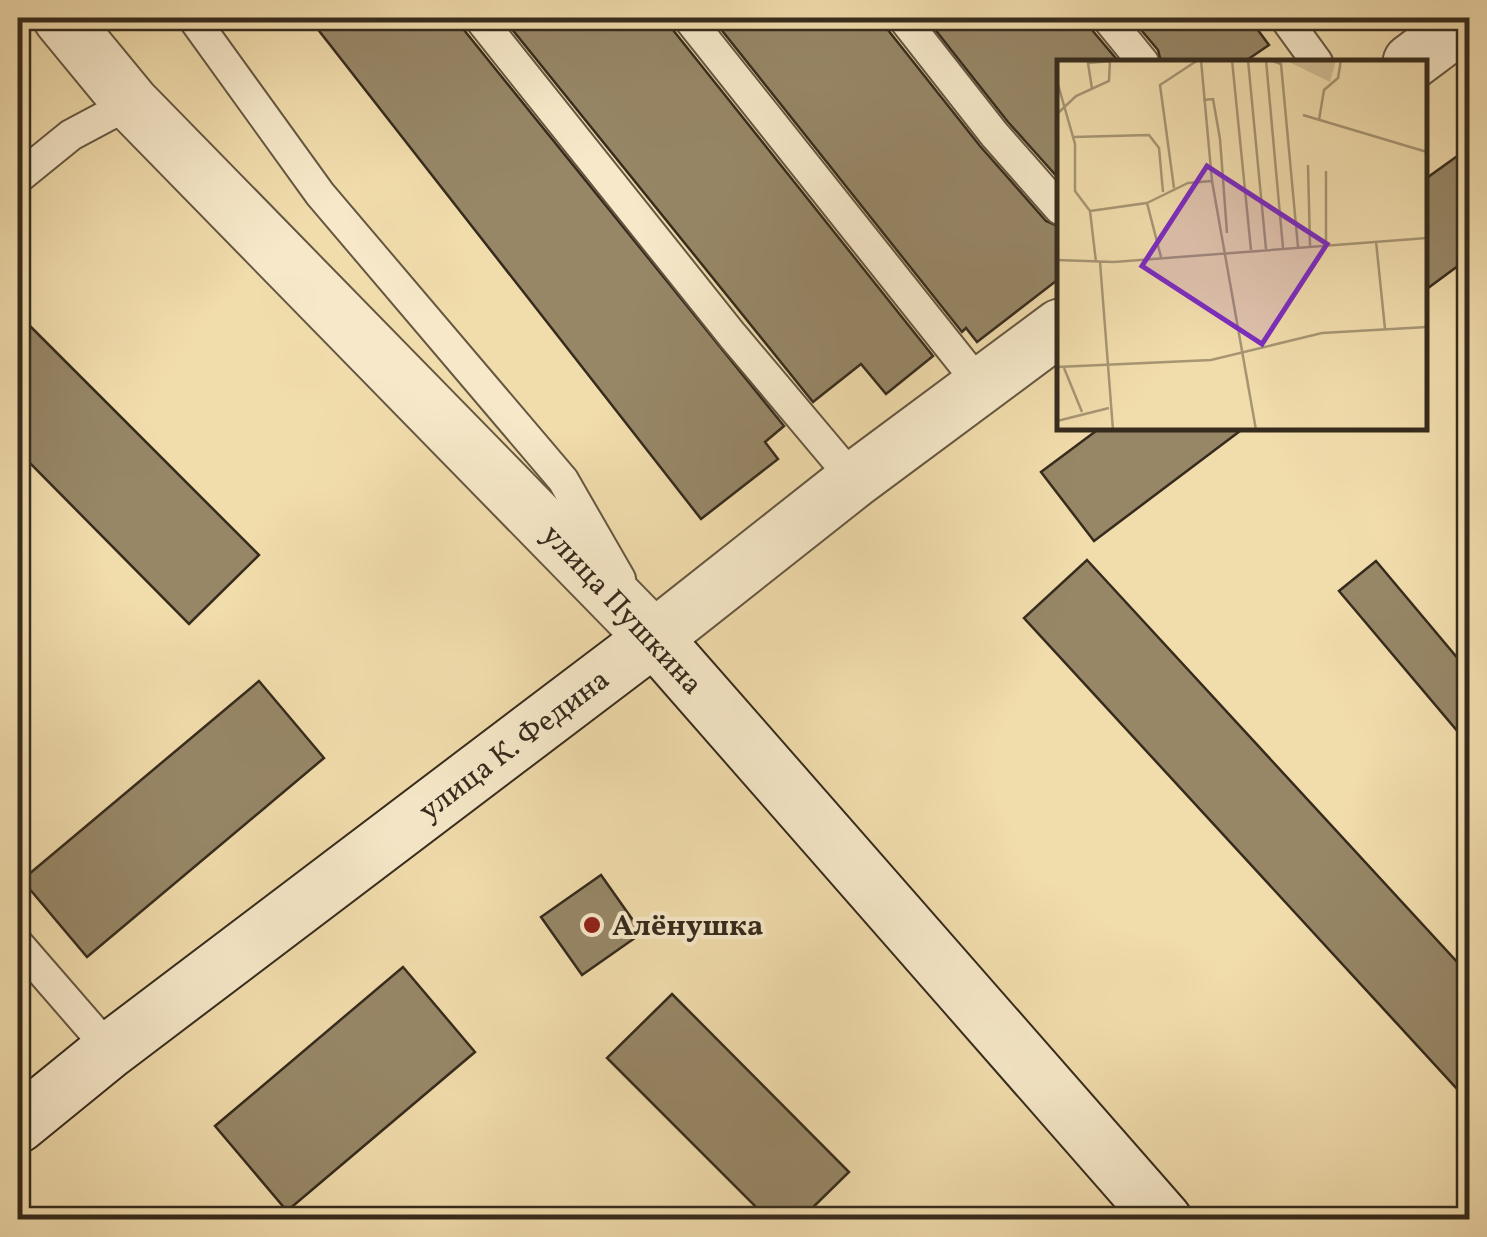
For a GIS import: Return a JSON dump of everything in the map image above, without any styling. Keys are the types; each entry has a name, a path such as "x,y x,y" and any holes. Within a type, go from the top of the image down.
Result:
{"street":[{"name":"улица Пушкина","path":"61,18 131,104 654,638 1164,1220"},
{"path":"1414,60 1470,18"},
{"name":"улица К. Федина","path":"18,1125 110,1050 1057,328"}],"lane":[{"path":"192,18 320,194 563,480 654,638"},
{"path":"480,18 732,335 854,480"},
{"path":"688,18 980,386"},
{"path":"903,18 994,134 1057,206"},
{"path":"1106,18 1141,60"},
{"path":"1285,18 1316,60"},
{"path":"18,178 71,136 131,104"},
{"path":"18,944 110,1050"}],"building":[{"path":"309,18 461,18 464,30 784,426 765,442 778,459 701,519"},
{"path":"503,18 670,18 673,30 933,356 886,394 861,364 813,402"},
{"path":"712,18 885,18 888,30 980,146 1046,221 1057,226 1057,280 977,342 966,328 962,332"},
{"path":"926,18 1089,18 1092,30 1117,60 1057,60 1057,177"},
{"path":"1131,18 1249,18 1269,45 1247,60 1160,60 1158,50"},
{"path":"1470,147 1470,257 1427,289 1427,178"},
{"path":"18,314 259,555 189,624 18,451"},
{"path":"1097,430 1241,430 1094,541 1041,472"},
{"path":"1087,560 1470,976 1470,1103 1024,618"},
{"path":"1376,561 1470,673 1470,746 1339,591"},
{"path":"259,681 324,758 87,957 22,880"},
{"name":"Алёнушка","path":"601,875 642,933 582,975 541,917"},
{"path":"403,967 475,1052 287,1211 215,1126"},
{"path":"672,994 849,1172 800,1220 769,1220 607,1058"}],"place":[{"name":"Алёнушка","path":"592,925"}]}
